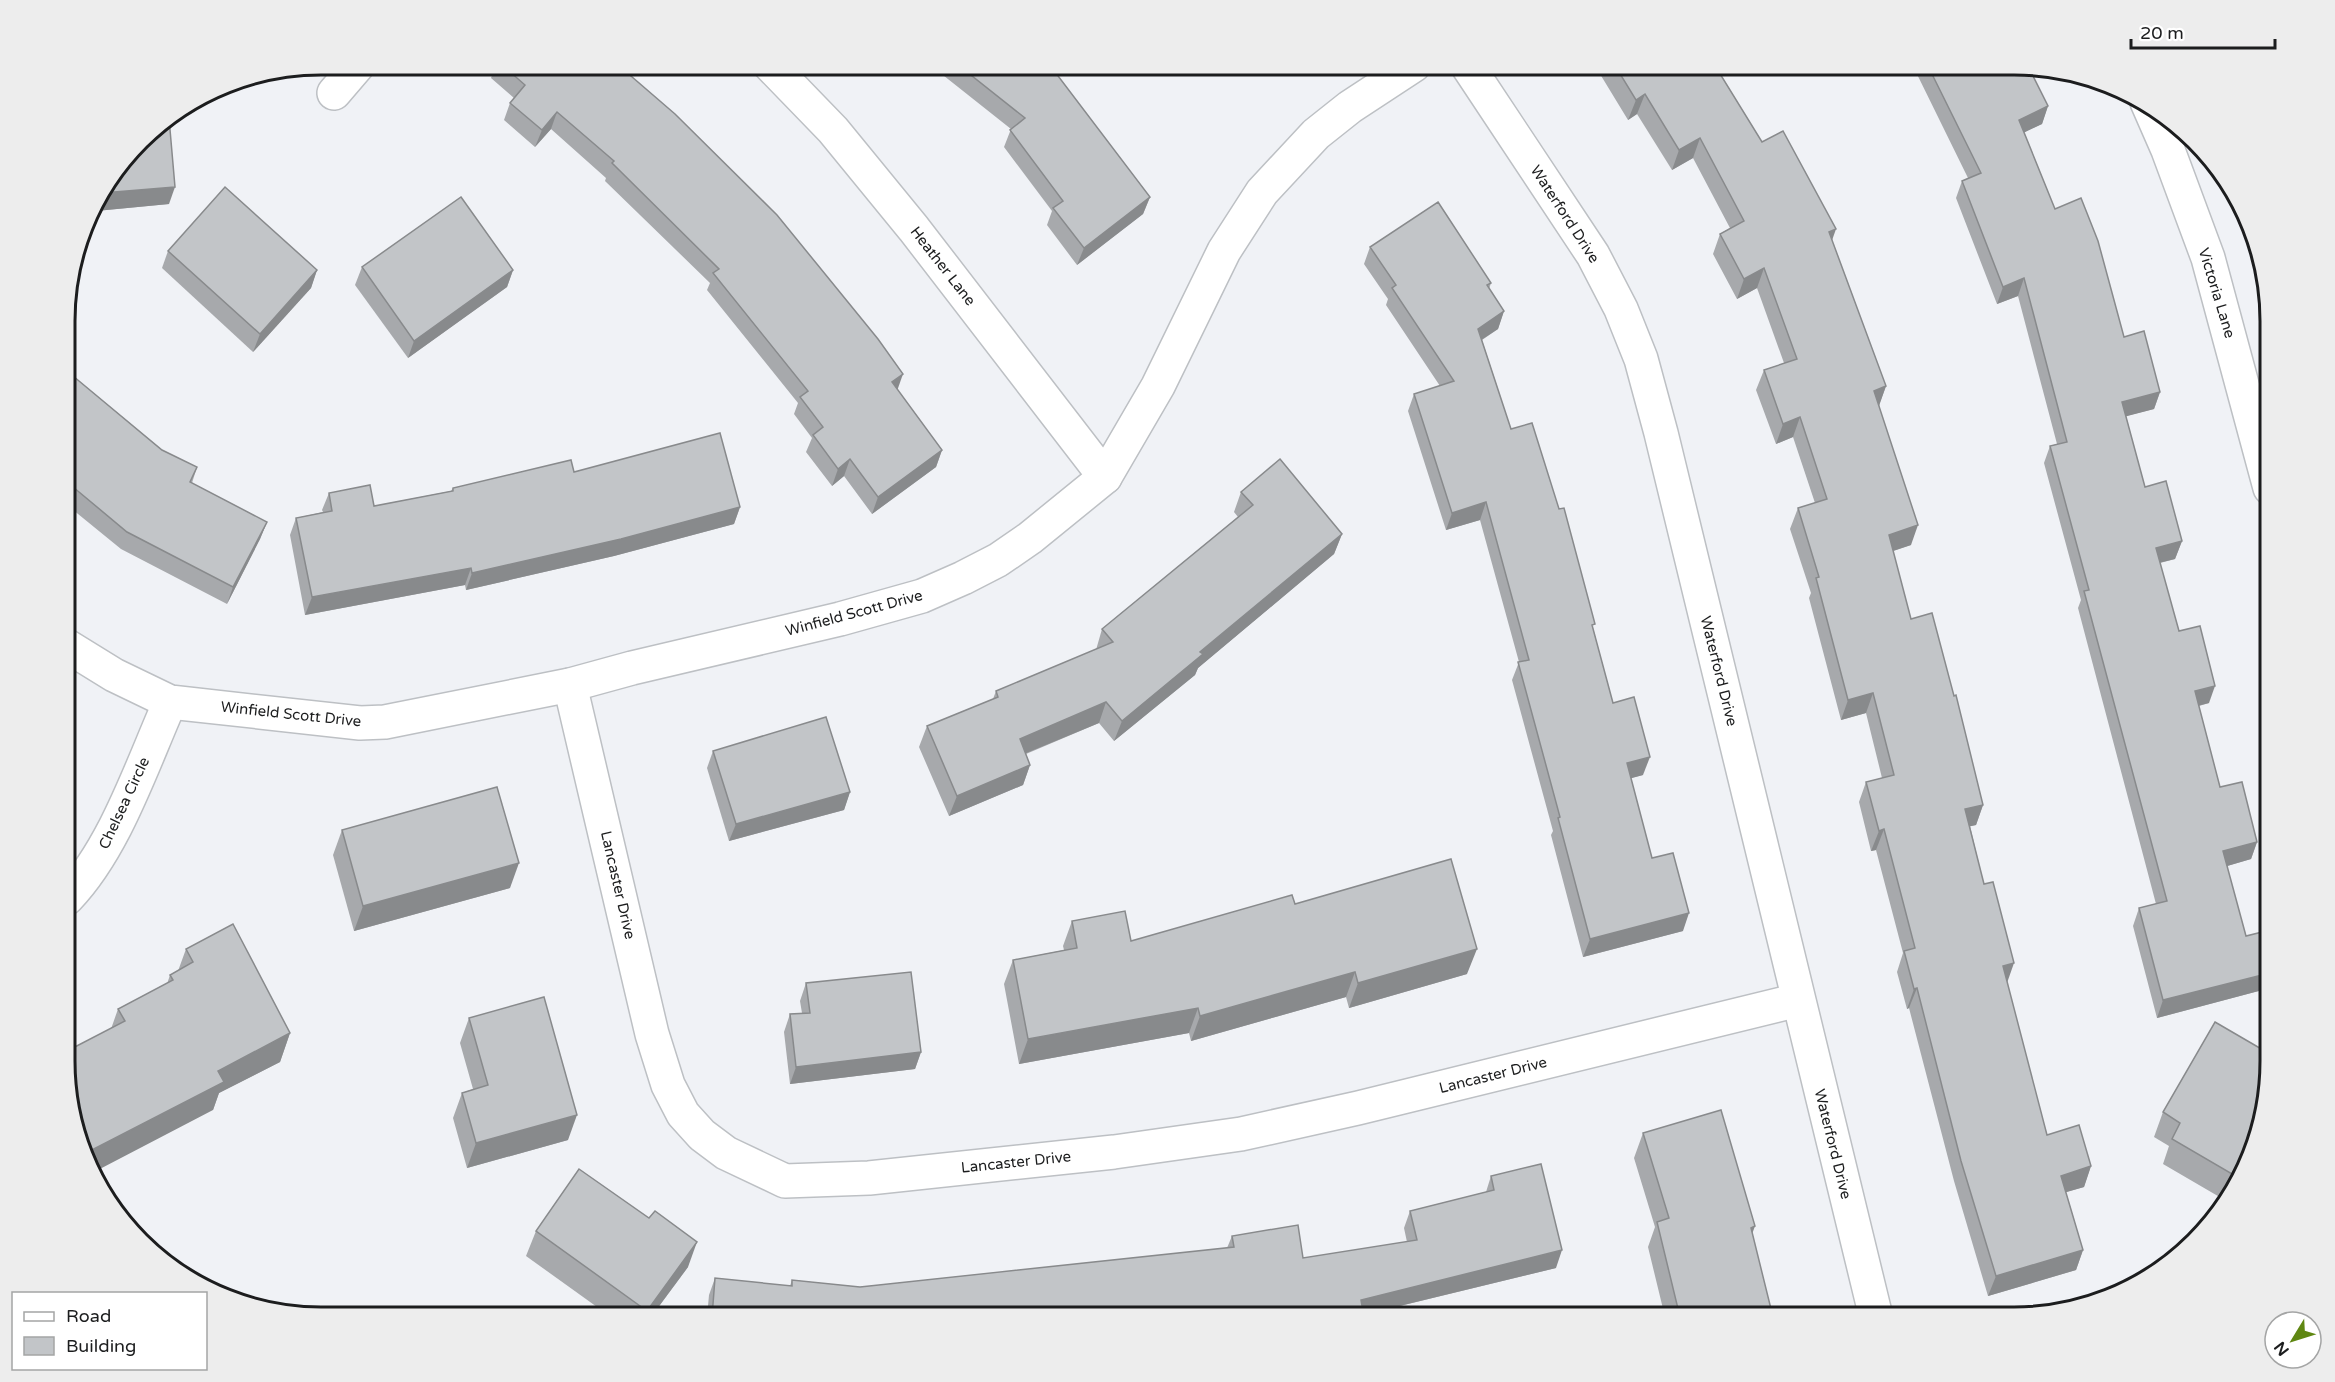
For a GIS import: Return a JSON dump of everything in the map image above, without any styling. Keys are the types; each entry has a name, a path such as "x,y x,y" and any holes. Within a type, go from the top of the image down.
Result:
{"street":[{"path":"334,93 349,75"},
{"name":"Heather Lane","path":"780,75 833,130 914,229 1105,477"},
{"name":"Winfield Scott Drive","path":"75,651 114,675 170,702 360,723 377,722 570,685 840,619 922,596 998,560 1030,538 1105,477 1158,386 1224,251 1262,192 1316,134 1350,107 1398,75"},
{"name":"Waterford Drive","path":"1474,75 1593,255 1621,309 1641,359 1874,1307"},
{"name":"Victoria Lane","path":"2155,120 2208,258 2260,451"},
{"name":"Lancaster Drive","path":"570,685 652,1034 668,1085 683,1114 702,1135 726,1153 785,1181 880,1177 1114,1152 1241,1134 1358,1108 1798,1000"},
{"name":"Chelsea Circle","path":"75,888 96,860 114,828 170,702"}],"building":[{"path":"514,75 630,75 675,114 777,215 878,339 903,374 892,382 942,450 878,497 850,459 838,469 813,435 823,427 800,397 808,391 713,273 719,269 612,163 614,161 557,112 542,130 510,103 525,85"},
{"path":"971,75 1057,75 1150,197 1084,248 1053,208 1063,201 1010,130 1025,118"},
{"path":"1621,75 1721,75 1762,142 1783,131 1836,229 1829,232 1886,386 1874,391 1918,525 1889,535 1911,619 1932,613 1954,696 1956,695 1983,805 1965,809 1984,884 1993,882 2014,963 2003,966 2047,1135 2079,1125 2091,1166 2061,1176 2083,1250 1996,1276 1961,1161 1917,988 1914,989 1904,951 1915,948 1884,829 1879,831 1866,782 1894,775 1873,693 1848,700 1816,578 1819,577 1798,508 1827,499 1800,417 1783,424 1764,370 1797,359 1764,268 1744,279 1720,234 1744,221 1700,138 1679,150 1645,94 1636,100"},
{"path":"1932,75 2033,76 2048,106 2019,120 2055,209 2081,198 2098,241 2124,337 2144,331 2160,392 2122,402 2145,487 2166,481 2182,541 2156,548 2179,631 2200,626 2215,686 2195,691 2220,787 2242,782 2257,842 2223,851 2246,936 2260,932 2260,976 2163,1000 2139,908 2167,901 2084,591 2089,590 2050,446 2067,442 2024,278 2003,287 1962,181 1981,173"},
{"path":"170,127 175,187 112,192 136,159"},
{"path":"225,187 317,270 260,334 168,251"},
{"path":"461,197 513,270 414,341 362,267"},
{"path":"1438,202 1491,283 1487,285 1504,311 1478,329 1511,429 1532,423 1559,509 1564,508 1613,703 1634,697 1650,757 1627,763 1652,858 1673,853 1689,913 1590,939 1518,662 1529,660 1486,502 1452,513 1414,394 1454,381 1392,288 1396,285 1370,247"},
{"path":"75,378 162,450 197,467 190,482 267,522 233,587 127,532 75,489"},
{"path":"720,433 740,507 621,539 472,573 471,568 312,597 296,518 332,511 329,493 370,485 374,506 453,491 453,488 571,460 574,472"},
{"path":"1280,459 1342,534 1200,652 1203,654 1122,721 1106,702 1020,739 1030,765 957,796 927,726 998,697 996,691 1113,642 1102,629 1253,505 1241,492"},
{"path":"826,717 850,792 736,824 713,751"},
{"path":"497,787 519,863 363,906 342,830"},
{"path":"1451,859 1477,949 1358,983 1355,972 1200,1016 1198,1008 1028,1039 1013,960 1077,948 1072,921 1125,911 1131,941 1292,895 1295,904"},
{"path":"233,924 290,1033 218,1071 224,1082 92,1150 83,1124 77,1093 75,1047 125,1021 118,1009 173,980 170,975 193,962 186,949"},
{"path":"911,972 921,1052 796,1067 790,1014 810,1013 806,983"},
{"path":"544,997 577,1115 476,1143 462,1093 488,1085 469,1018"},
{"path":"2215,1022 2260,1048 2258,1093 2252,1124 2232,1174 2172,1139 2180,1123 2163,1112"},
{"path":"1721,1110 1755,1226 1751,1228 1771,1307 1678,1307 1657,1222 1669,1218 1643,1133"},
{"path":"1541,1164 1562,1250 1361,1300 1362,1307 713,1307 715,1278 792,1286 792,1280 860,1287 1234,1247 1232,1236 1298,1225 1303,1258 1417,1240 1410,1211 1494,1190 1491,1176"},
{"path":"579,1169 649,1218 655,1211 697,1242 650,1307 641,1307 536,1231"}]}
